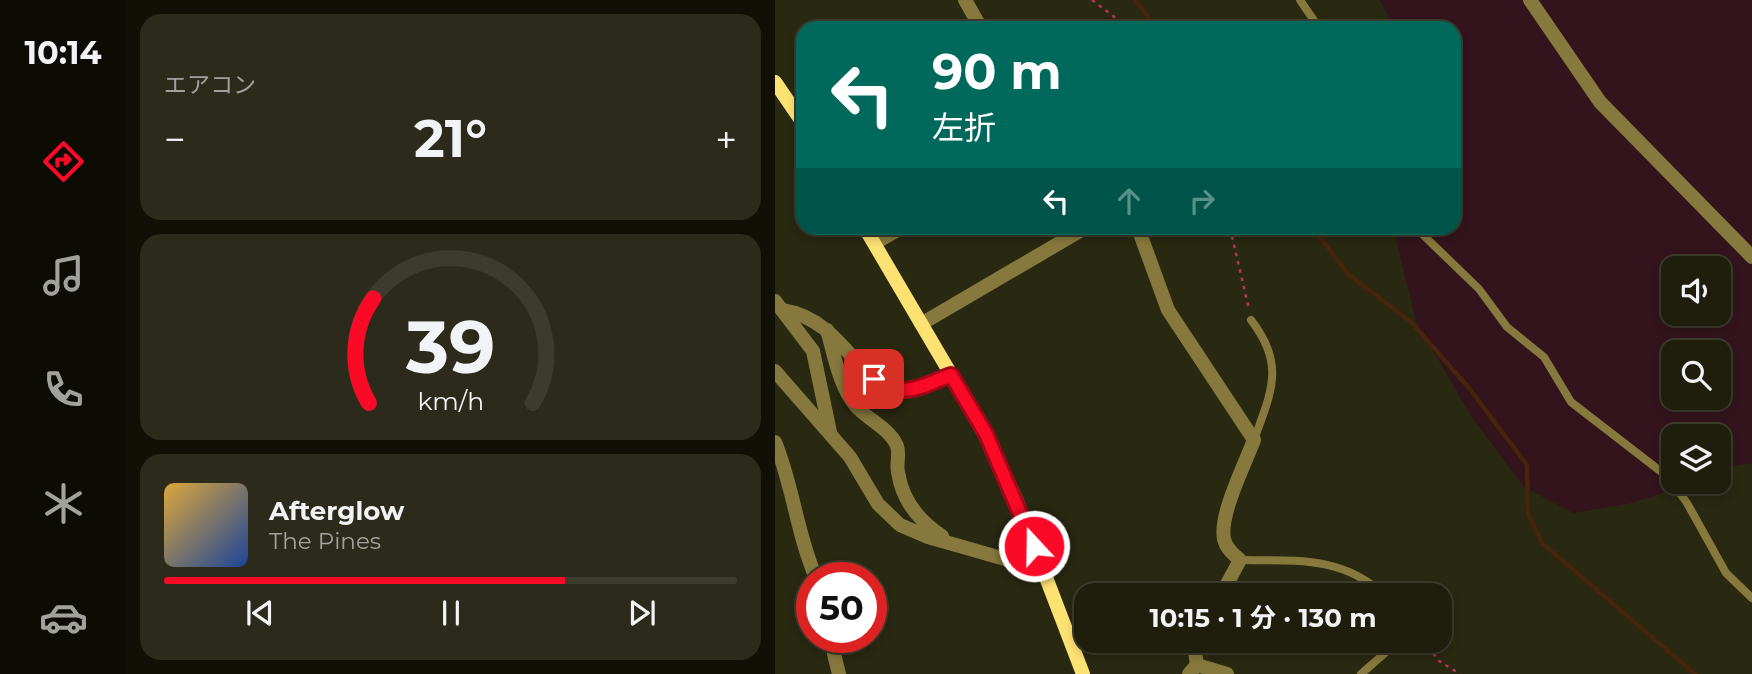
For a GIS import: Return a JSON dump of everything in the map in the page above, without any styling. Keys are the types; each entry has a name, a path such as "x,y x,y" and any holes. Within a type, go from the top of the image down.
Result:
{"main road":[{"path":"775,82 796,113"},
{"path":"870,235 986,434 1016,499 1083,674"}],"street":[{"path":"965,0 977,21"},
{"path":"1530,0 1600,102 1752,257"},
{"path":"875,243 889,235"},
{"path":"921,324 1073,235"},
{"path":"1141,235 1168,310 1254,440 1226,517 1223,537 1227,548 1240,560 1228,583"},
{"path":"779,305 801,313 827,330 874,379 893,391 913,390 951,375"},
{"path":"779,305 813,351 830,435"},
{"path":"827,330 853,403 892,438 898,448 897,470 903,490 917,517 955,545"},
{"path":"775,371 850,457 878,504 900,525 955,545 1043,569"},
{"path":"775,442 783,460 809,562"},
{"path":"837,653 839,674"},
{"path":"1193,669 1227,674"}],"lane":[{"path":"1300,0 1314,21"},
{"path":"1423,235 1479,289 1507,327 1544,357 1571,402 1668,477 1687,503 1726,573 1752,598"},
{"path":"1251,320 1270,349 1274,368 1271,390 1254,440"},
{"path":"1240,560 1297,561 1347,568 1368,583"},
{"path":"1361,674 1385,653"}],"path":[{"path":"1092,0 1120,21"},
{"path":"1232,235 1251,320"},
{"path":"1433,653 1439,661 1460,674"}],"shaded area":[{"path":"1380,0 1752,0 1752,463 1731,467 1731,424 1661,424 1661,494 1632,503 1573,513 1524,487 1471,416 1416,321 1395,235 1461,235 1461,21 1390,21"}],"waterway":[{"path":"1135,0 1152,21"},
{"path":"1318,235 1348,274 1411,322 1469,388 1527,465 1528,514 1542,543 1695,674"}],"route":[{"path":"874,379 893,391 913,390 951,375 986,434 1034,546"}]}
